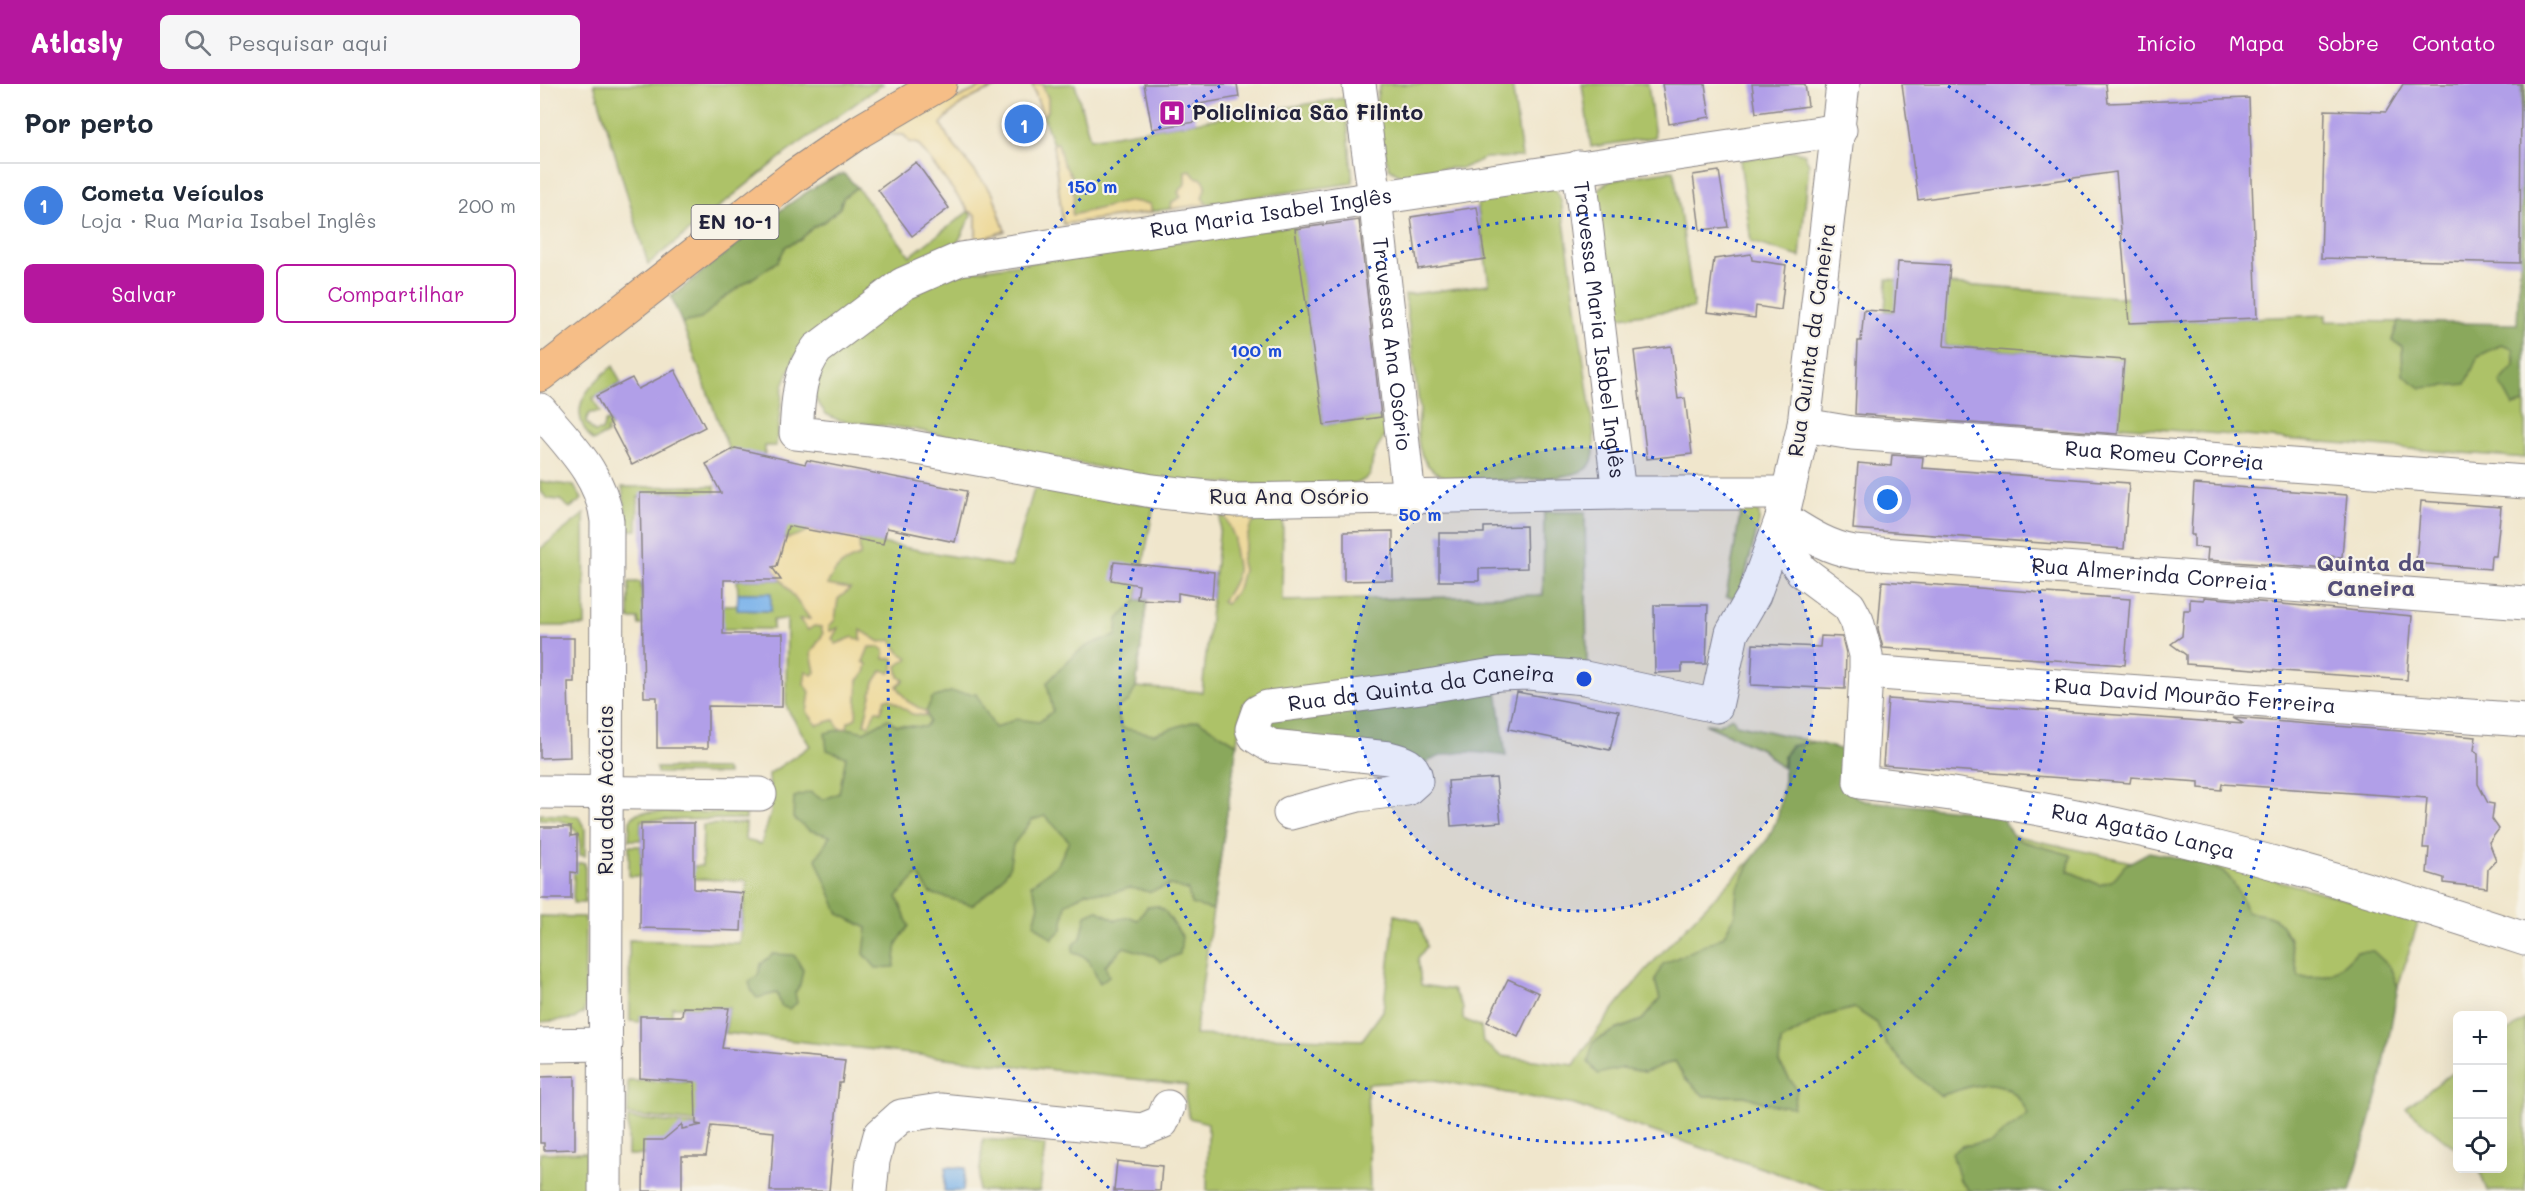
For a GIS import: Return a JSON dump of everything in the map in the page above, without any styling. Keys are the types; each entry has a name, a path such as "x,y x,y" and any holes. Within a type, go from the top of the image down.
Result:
{"main road":[{"name":"EN 10-1","path":"540,375 793,177 860,131 940,84"}],"street":[{"name":"Travessa Ana Osório","path":"1359,84 1375,197 1409,496"},
{"name":"Rua Quinta da Caneira","path":"1843,84 1840,130 1804,425 1785,506 1786,543 1803,571 1843,600 1857,621 1866,672"},
{"name":"Rua Maria Isabel Inglês","path":"796,433 801,377 807,362 817,349 903,284 940,266 982,254 1840,130"},
{"name":"Travessa Maria Isabel Inglês","path":"1579,167 1618,493"},
{"name":"Rua das Acácias","path":"540,410 594,478 604,501 605,1191"},
{"name":"Rua Romeu Correia","path":"1804,425 1852,433 2525,482"},
{"name":"Rua Ana Osório","path":"796,433 890,443 1189,496 1235,500 1618,493 1785,506"},
{"name":"Rua Almerinda Correia","path":"1785,506 1814,538 1834,548 1854,552 2525,603"},
{"name":"Rua da Quinta da Caneira","path":"1290,813 1358,795 1407,789 1416,781 1416,775 1408,764 1389,758 1271,746 1255,736 1252,729 1258,712 1267,707 1422,687 1499,674 1528,673 1585,678 1716,706 1732,633 1754,595 1785,506"},
{"name":"Rua David Mourão Ferreira","path":"1866,672 2525,720"},
{"name":"Rua Agatão Lança","path":"1866,672 1860,782 1990,798 2137,828 2331,877 2525,939"},
{"path":"540,792 760,794"},
{"path":"540,1046 606,1044"},
{"path":"870,1191 873,1161 880,1136 901,1116 940,1110 1142,1130 1162,1122 1168,1107"}],"green space":[{"path":"594,84 883,84 786,153 648,264"},
{"path":"1075,84 1090,139 1345,98 1353,183 1063,224 1053,144 1043,116 1048,111 1042,85"},
{"path":"1381,84 1512,84 1522,157 1485,158 1463,168 1423,169 1403,177 1389,168 1381,137 1376,103"},
{"path":"1582,84 1648,84 1655,137 1591,147"},
{"path":"2521,84 2525,84 2525,403 2513,406 2500,382 2515,365 2513,349 2501,345 2478,356 2466,384 2421,388 2403,375 2402,346 2392,341 2398,322 2517,324 2520,263"},
{"path":"1794,151 1804,154 1809,164 1800,257 1751,242 1740,160"},
{"path":"1674,170 1694,308 1612,318 1595,200 1600,187 1612,180"},
{"path":"844,174 857,187 843,198 840,207 825,221 813,227 800,240 786,246 778,261 722,299 701,319 682,323 671,297 784,208 829,179"},
{"path":"1546,185 1556,190 1561,200 1594,434 1593,459 1589,466 1580,472 1564,476 1521,480 1475,480 1445,477 1429,466 1420,450 1418,431 1420,411 1405,295 1489,284 1476,196"},
{"path":"857,187 910,256 969,211 971,216 956,246 795,356 783,386 776,446 765,446 765,504 859,539 1011,567 1034,489 1154,505 1137,599 1147,600 1136,687 1202,692 1221,516 1283,513 1282,601 1543,595 1544,512 1585,512 1587,671 1388,678 1252,696 1242,708 1195,1035 1362,1040 1383,1011 1395,915 1419,921 1427,946 1418,958 1421,985 1453,990 1463,1007 1463,1019 1481,1027 1483,1042 1501,1056 1574,1065 1613,1009 1635,983 1752,859 1737,890 1735,915 1723,937 1655,980 1660,999 1642,1020 1613,1031 1622,1068 1645,1072 1675,1061 1684,1077 1704,1096 1745,1096 1772,1105 1797,1090 1779,1063 1781,1041 1824,1016 1854,1008 1877,1023 1886,1044 1940,1096 1979,1084 2001,1086 2011,1091 2029,1115 1990,1142 1962,1146 1960,1180 1970,1191 1830,1191 1574,1105 1435,1080 1367,1084 1370,1191 1207,1191 1208,1123 1189,1118 1185,1097 1187,1085 725,1033 729,1008 672,1007 672,1022 640,1016 640,1022 630,1021 629,940 739,943 747,881 629,876 629,846 641,846 641,866 702,866 703,825 746,823 745,840 761,844 771,813 769,774 810,746 786,703 787,619 773,620 773,629 651,629 650,625 639,625 638,619 629,619 629,582 641,582 642,605 737,605 738,610 770,611 771,594 738,593 737,580 781,580 772,567 682,323 701,318 722,299 778,261 786,246 800,240 813,227 825,221 840,208 843,198"},
{"path":"1295,225 1324,425 1390,416 1388,430 1376,450 1370,474 1358,483 1287,486 1166,481 912,429 838,420 826,414 814,397 822,362 936,276"},
{"path":"1887,279 2129,298 2130,323 2326,315 2326,321 2398,322 2392,340 2402,346 2403,375 2478,356 2501,345 2514,349 2513,406 2525,403 2525,458 2118,426 2124,360 1945,346 1945,327 1901,312 1885,311"},
{"path":"613,366 622,386 617,385 593,398 600,412 589,413 586,422 594,432 602,431 605,422 609,421 612,426 606,430 608,433 593,441 585,429 580,409 588,391"},
{"path":"540,481 574,486 582,499 570,508 560,500 548,499 540,491"},
{"path":"715,486 715,495 665,491 658,495 638,497 637,530 629,530 622,487"},
{"path":"1741,509 1752,509 1759,513 1759,522 1739,599 1726,597"},
{"path":"584,514 585,626 540,626 540,549"},
{"path":"1137,600 1147,600 1136,687 1129,701 1116,708 1122,728 1154,734 1198,720 1237,744 1213,910 1191,904 1188,890 1170,885 1150,892 1130,888 1111,893 1087,892 1066,904 1062,929 1052,939 1034,924 1039,905 1031,885 1058,864 1069,841 1045,816 1032,820 1013,845 1009,869 995,887 972,905 930,893 918,874 897,897 909,926 897,943 894,967 876,968 864,954 867,928 839,914 816,859 830,836 809,830 793,818 794,797 810,792 823,800 839,793 846,757 827,750 825,733 847,728 864,732 888,719 896,725 925,727 929,721 926,712 932,698 950,692 976,694 995,728 1016,719 1039,722 1053,711 1047,683 1077,653 1093,643 1116,636 1118,619"},
{"path":"1497,690 1506,756 1462,752 1441,756 1420,766 1267,735 1271,718"},
{"path":"1732,717 1736,724 1814,742 1791,746 1784,756 1782,768 1761,749 1705,724 1718,725"},
{"path":"1814,742 1847,751 1856,797 1866,801 2000,814 2012,835 2021,841 2071,855 2068,871 2100,885 2113,880 2125,865 2149,852 2190,860 2221,871 2234,883 2247,912 2271,917 2283,927 2299,977 2318,977 2332,973 2344,965 2357,951 2373,951 2390,967 2398,987 2380,1087 2350,1191 1970,1191 1960,1180 1952,1153 1962,1146 1990,1142 2028,1115 2021,1101 2012,1091 1991,1084 1966,1088 1940,1096 1909,1070 1886,1044 1877,1023 1854,1008 1824,1016 1781,1041 1779,1063 1797,1090 1793,1107 1772,1105 1745,1096 1704,1096 1684,1077 1675,1061 1645,1072 1622,1068 1598,1074 1588,1062 1593,1042 1613,1031 1642,1020 1660,999 1655,980 1663,964 1723,937 1735,915 1737,890 1752,859 1769,837 1778,816 1784,780 1784,756 1791,746"},
{"path":"656,768 725,769 728,774 657,773"},
{"path":"637,813 746,813 746,819 641,820 641,840 629,840 630,820"},
{"path":"540,814 578,816 585,829 585,856 580,855 578,836 571,825 559,820 540,819"},
{"path":"2012,835 2131,862 2113,880 2100,885 2068,871 2071,855 2021,841"},
{"path":"2182,858 2246,872 2419,919 2398,987 2390,967 2357,951 2344,965 2332,973 2318,977 2299,977 2289,936 2247,912 2236,888 2224,874"},
{"path":"577,863 585,863 585,903 573,903 574,872"},
{"path":"1157,906 1165,911 1182,936 1180,954 1161,962 1154,956 1124,947 1105,966 1109,976 1100,983 1088,960 1073,953 1073,945 1081,938 1086,915 1097,910 1115,920 1130,917 1138,920 1147,907"},
{"path":"540,916 585,917 585,1005 584,1012 574,1019 540,1022"},
{"path":"773,954 794,955 803,970 800,985 795,993 797,1003 789,1009 781,1006 777,993 757,998 749,982 758,975 761,964"},
{"path":"2525,1019 2525,1191 2487,1191 2480,1173 2507,1173 2507,1033"},
{"path":"2453,1072 2453,1147 2406,1108"},
{"path":"690,1073 708,1073 696,1122 628,1115 628,1081 690,1082"},
{"path":"628,1118 696,1125 696,1130 668,1140 644,1155 628,1155"},
{"path":"983,1139 1045,1145 1040,1191 978,1191"},
{"path":"586,1152 586,1191 540,1191 540,1153"}],"sand":[{"path":"988,84 1005,84 970,99 941,124 949,139 993,194 1005,231 982,239 976,247 976,215 969,211 918,144 909,142 904,135 878,134"},
{"path":"1032,84 1042,84 1048,98 1048,111 1043,116"},
{"path":"1058,143 1063,163 1074,180 1071,185 1074,195 1072,215 1131,201 1150,204 1152,212 1063,224 1053,144"},
{"path":"1190,170 1195,177 1203,179 1206,185 1202,198 1207,204 1171,209 1172,202 1181,197 1178,193 1185,184 1185,171"},
{"path":"1270,512 1257,518 1250,527 1241,562 1243,570 1238,589 1226,604 1222,602 1235,580 1237,568 1235,539 1226,518 1221,516"},
{"path":"808,530 859,539 860,556 840,566 827,585 850,589 838,599 835,620 829,626 830,631 838,628 832,639 836,644 853,637 861,640 861,630 880,642 891,640 899,652 908,658 897,666 899,677 904,680 897,686 907,701 926,712 927,716 912,714 889,698 885,700 881,712 876,710 869,725 864,724 874,682 882,670 890,673 893,670 894,658 884,659 884,650 879,647 869,647 863,662 867,664 865,673 858,680 856,718 848,722 847,728 840,729 834,720 817,725 807,712 810,692 804,684 806,671 812,675 815,672 811,653 823,634 821,627 814,626 808,630 799,619 810,619 760,551 766,546"}],"water":[{"path":"738,593 771,593 771,611 737,610"},
{"path":"946,1167 965,1168 963,1191 944,1191"}],"building":[{"name":"Policlinica São Filinto","path":"1144,84 1237,84 1239,97 1193,105 1196,122 1152,129"},
{"path":"1662,84 1705,84 1710,117 1669,124"},
{"path":"1752,84 1805,84 1808,106 1756,113"},
{"path":"1902,84 2106,84 2108,103 2249,98 2257,318 2129,323 2116,172 1918,200"},
{"path":"2403,84 2521,84 2520,263 2321,258 2325,110 2386,112"},
{"path":"916,162 949,208 912,236 878,190"},
{"path":"1719,171 1728,227 1700,230 1693,175"},
{"path":"1477,207 1485,259 1418,269 1411,217"},
{"path":"1359,220 1381,417 1324,425 1295,229"},
{"path":"1751,254 1752,260 1786,265 1781,310 1756,306 1755,318 1707,312 1714,259"},
{"path":"1898,262 1950,265 1944,346 2124,360 2118,434 1855,414 1858,341 1861,341 1864,310 1894,312"},
{"path":"1671,346 1678,399 1685,398 1692,454 1647,459 1634,351"},
{"path":"675,370 705,427 632,465 596,396 632,378 638,389"},
{"path":"735,448 805,464 807,460 967,491 955,542 887,528 883,544 788,526 777,566 772,567 781,580 724,580 723,634 783,634 782,707 708,706 708,748 657,748 657,697 644,697 640,493 721,493 706,464"},
{"path":"1892,455 1923,457 1922,468 2129,483 2124,549 1853,529 1858,463 1891,466"},
{"path":"2194,484 2347,495 2342,557 2329,556 2328,569 2207,560 2208,548 2194,547 2194,535 2191,535"},
{"path":"2421,501 2501,507 2496,556 2491,556 2490,569 2416,563"},
{"path":"1526,526 1527,568 1479,569 1479,581 1439,581 1439,533 1484,533 1484,527"},
{"path":"1393,531 1393,580 1344,581 1344,532"},
{"path":"1114,562 1214,572 1212,599 1178,593 1178,601 1137,599 1139,585 1111,580"},
{"path":"1882,581 2130,599 2125,665 1883,648 1878,629"},
{"path":"2204,597 2412,616 2407,680 2186,664 2186,655 2171,644 2182,636 2184,610 2190,610 2190,599 2204,600"},
{"path":"1654,605 1708,605 1706,664 1682,664 1682,672 1655,673"},
{"path":"1821,636 1842,637 1846,653 1845,689 1751,685 1753,644 1820,647"},
{"path":"540,638 574,638 574,682 568,682 570,757 540,758"},
{"path":"1517,692 1619,711 1610,750 1509,729"},
{"path":"1888,699 2244,724 2233,718 2476,737 2474,750 2478,754 2478,784 2488,803 2494,804 2492,819 2499,829 2489,842 2496,860 2488,869 2487,888 2444,883 2444,878 2427,873 2429,848 2423,848 2427,798 2222,784 2221,790 2199,788 2199,782 2131,777 2130,783 1883,765"},
{"path":"1496,778 1501,822 1451,826 1448,781"},
{"path":"641,823 694,823 694,889 743,893 741,931 640,928"},
{"path":"540,827 571,827 571,836 577,835 577,873 571,872 571,899 540,899"},
{"path":"1508,979 1539,993 1518,1037 1487,1022"},
{"path":"683,1007 729,1008 722,1048 845,1060 842,1083 839,1083 829,1191 770,1191 774,1132 711,1126 706,1156 682,1156 682,1191 643,1191 644,1140 663,1140 682,1124 682,1129 702,1125 696,1124 695,1082 640,1078 640,1016 682,1016"},
{"path":"575,1076 575,1149 544,1150 544,1143 540,1143 540,1077"},
{"path":"1117,1161 1162,1166 1160,1191 1114,1191"}],"place":[{"name":"Policlinica São Filinto","path":"1172,113"},
{"name":"Cometa Veículos","path":"1024,124"}],"district":[{"name":"Quinta da Caneira","path":"2371,576"}]}
